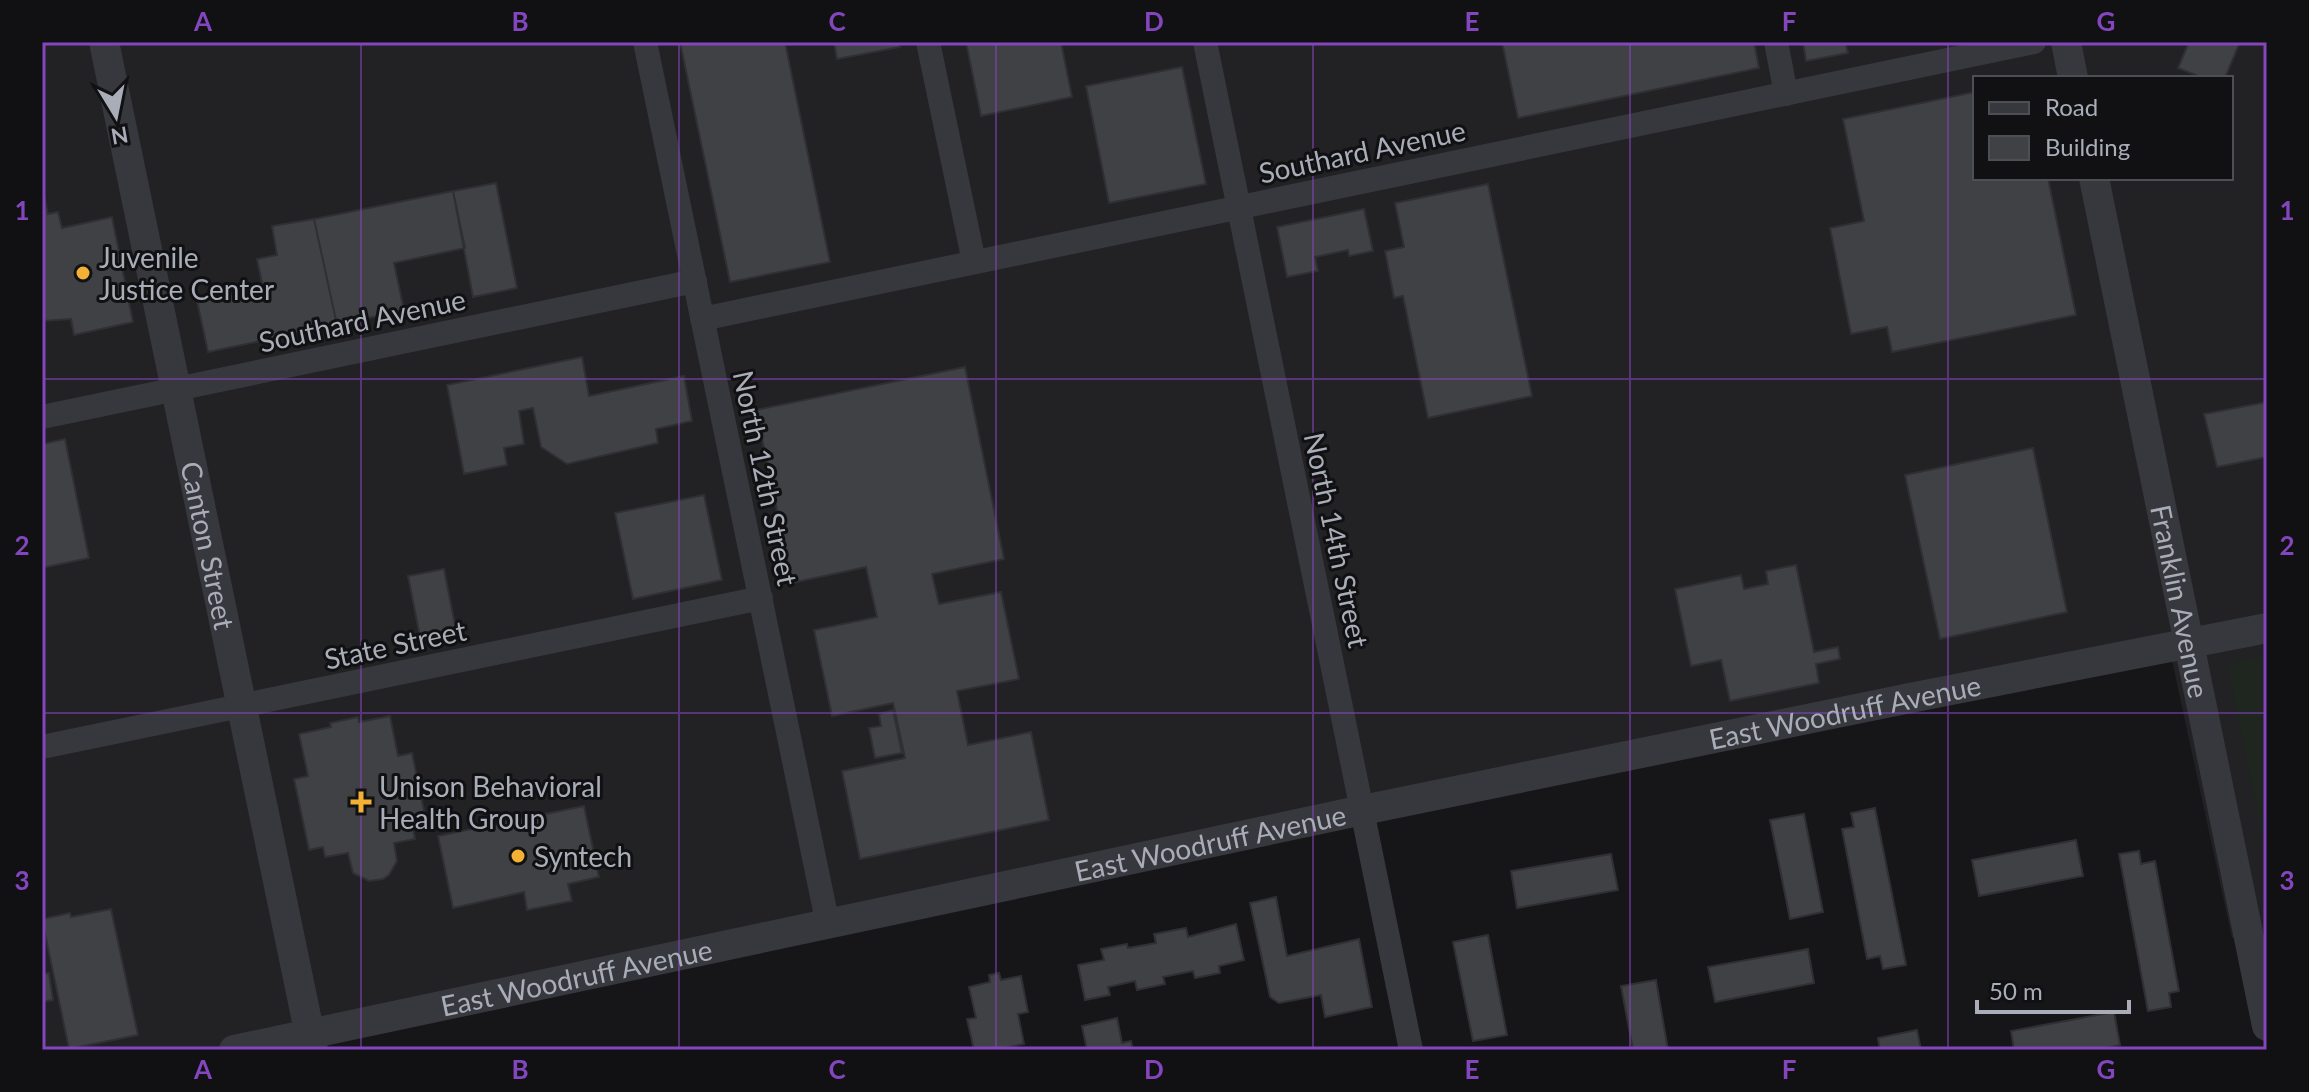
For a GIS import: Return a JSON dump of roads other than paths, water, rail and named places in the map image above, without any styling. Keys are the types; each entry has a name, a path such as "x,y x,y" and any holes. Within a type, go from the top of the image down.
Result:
{"street":[{"name":"Canton Street","path":"104,42 312,1042"},
{"name":"North 12th Street","path":"645,42 828,925"},
{"path":"928,42 974,262"},
{"name":"North 14th Street","path":"1205,42 1411,1050"},
{"path":"1776,42 1786,94"},
{"name":"Southard Avenue","path":"702,319 2034,42"},
{"path":"2066,42 2073,76"},
{"name":"Franklin Avenue","path":"2094,180 2190,644 2258,941 2267,1026"},
{"name":"Southard Avenue","path":"42,417 695,281"},
{"name":"State Street","path":"42,747 761,598"},
{"name":"East Woodruff Avenue","path":"234,1050 312,1042 828,925 1363,810 2267,628"}],"place":[{"name":"Juvenile Justice Center","path":"83,273"},
{"name":"Unison Behavioral Health Group","path":"361,802"},
{"name":"Syntech","path":"518,856"}]}
